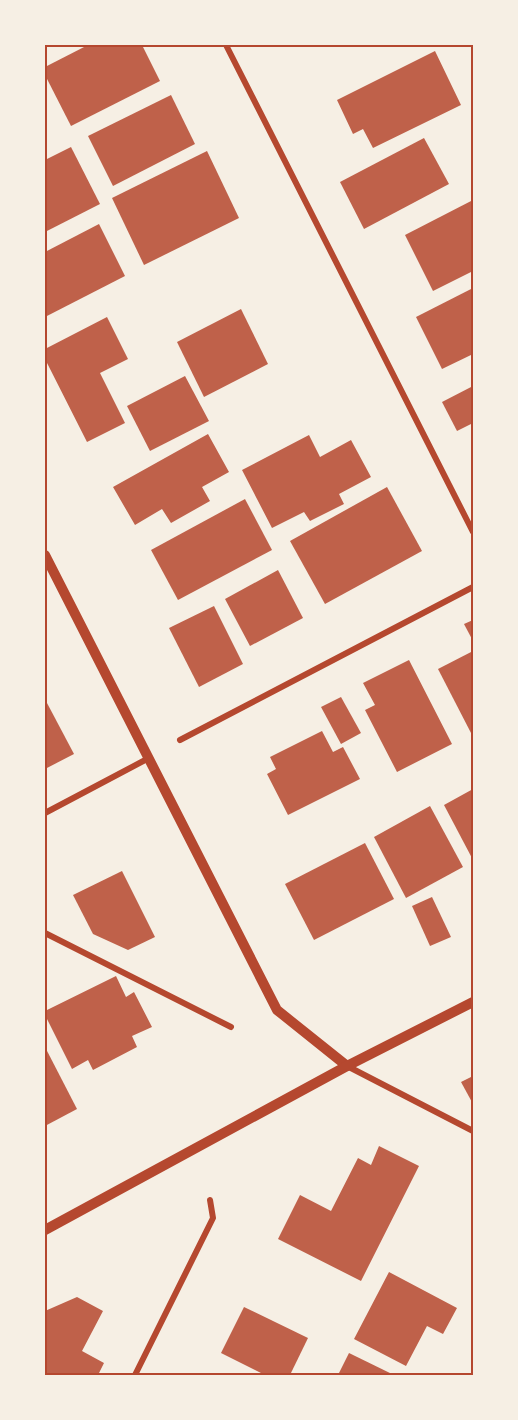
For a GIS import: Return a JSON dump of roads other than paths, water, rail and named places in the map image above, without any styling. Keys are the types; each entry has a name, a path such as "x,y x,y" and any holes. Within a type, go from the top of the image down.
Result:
{"street":[{"path":"225,45 473,532"},
{"path":"45,555 276,1010 346,1066 473,1131"},
{"path":"180,740 473,587"},
{"path":"45,813 149,758"},
{"path":"45,933 231,1027"},
{"path":"45,1230 346,1066 473,1002"},
{"path":"135,1375 213,1218 210,1200"}]}
